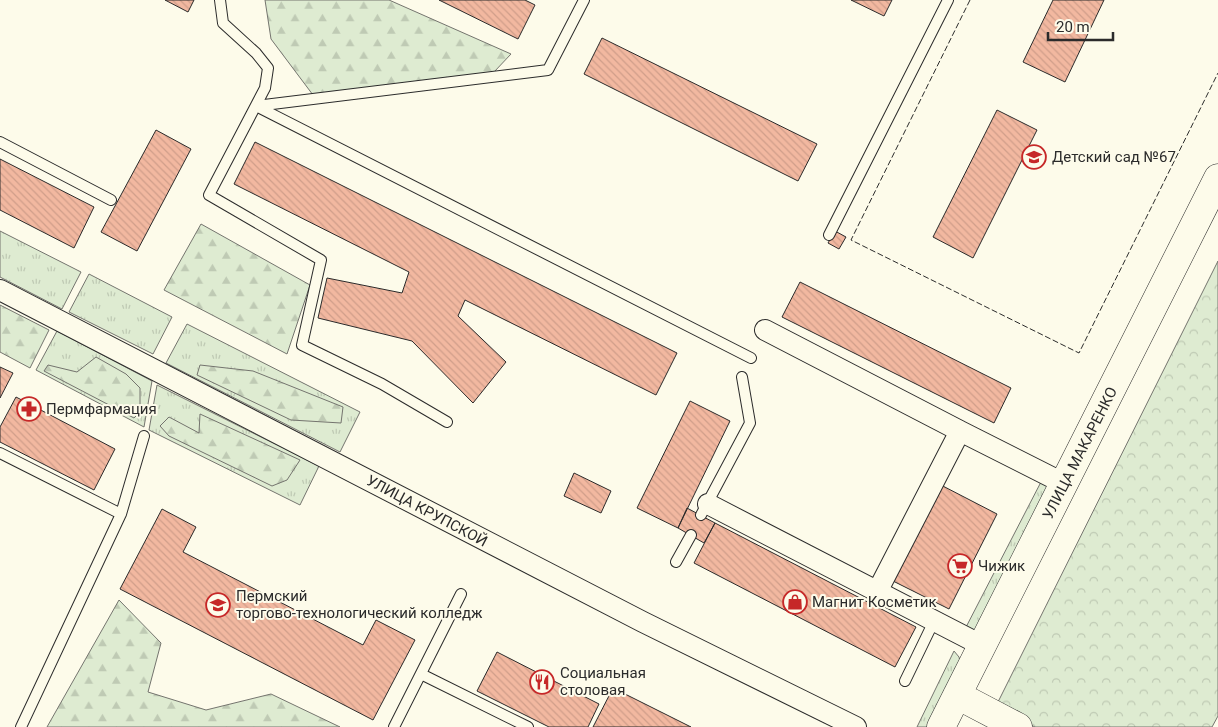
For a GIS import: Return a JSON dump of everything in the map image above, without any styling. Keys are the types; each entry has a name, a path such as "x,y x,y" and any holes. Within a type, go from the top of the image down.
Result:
{"main road":[{"name":"УЛИЦА МАКАРЕНКО","path":"941,727 1218,178"},
{"path":"957,695 1018,727"}],"street":[{"name":"УЛИЦА КРУПСКОЙ","path":"0,290 609,604 856,727"},
{"path":"765,330 1065,484"},
{"path":"876,592 960,431"},
{"path":"705,510 983,646"}],"lane":[{"path":"220,0 224,23 256,53 268,68 265,88 208,195 320,260 302,345 382,384 447,422"},
{"path":"256,106 548,70 584,0"},
{"path":"829,235 948,0"},
{"path":"256,106 751,358"},
{"path":"0,142 111,200"},
{"path":"705,510 750,423 742,377"},
{"path":"21,727 121,514 144,436"},
{"path":"0,452 121,514"},
{"path":"676,562 691,535"},
{"path":"394,727 461,594"},
{"path":"905,681 934,621"},
{"path":"422,674 528,727"}],"green space":[{"path":"265,0 389,0 511,54 494,72 313,95 271,39"},
{"path":"201,224 310,285 287,354 164,290"},
{"path":"0,231 81,272 62,309 0,277"},
{"path":"1218,261 1218,716 1212,727 1035,727 995,708"},
{"path":"89,274 172,317 153,354 69,312"},
{"path":"0,305 49,330 30,368 0,352"},
{"path":"187,324 360,412 340,452 166,363"},
{"path":"57,331 152,381 144,427 36,370"},
{"path":"96,357 126,374 140,388 140,412 134,418 44,371 48,365 77,372"},
{"path":"200,365 253,371 343,407 341,423 291,420 197,375"},
{"path":"157,385 319,466 300,505 149,430"},
{"path":"200,414 300,460 287,480 272,486 169,436 160,426 169,417 199,433"},
{"path":"1042,480 1050,483 977,631 964,631"},
{"path":"119,600 161,643 148,692 206,710 271,694 340,727 47,727"},
{"path":"954,651 959,657 961,666 930,727 917,727"}],"building":[{"path":"165,0 194,0 188,12"},
{"path":"439,0 525,0 535,5 518,39"},
{"path":"851,0 892,0 884,16"},
{"path":"1053,0 1104,0 1065,82 1023,62"},
{"path":"602,38 817,144 798,181 584,74"},
{"path":"997,110 1037,130 973,258 933,237"},
{"path":"156,130 191,149 137,251 101,232"},
{"path":"255,142 677,353 656,395 465,300 458,316 506,362 473,403 412,341 318,318 327,278 402,293 409,272 234,184"},
{"path":"0,159 94,207 74,248 0,210"},
{"path":"835,231 846,237 839,249 828,243"},
{"path":"800,282 1011,388 994,423 782,317"},
{"path":"0,367 13,373 0,398"},
{"path":"16,397 115,449 94,490 0,442 0,427"},
{"path":"690,401 730,421 678,528 637,508"},
{"path":"574,473 611,491 601,513 564,496"},
{"path":"937,483 997,514 949,609 889,579"},
{"path":"687,508 715,523 704,543 678,528"},
{"name":"Пермский торгово-технологический колледж","path":"162,509 196,527 183,552 363,645 376,620 415,640 373,720 120,589"},
{"path":"715,523 916,627 895,667 694,563"},
{"path":"497,652 599,704 588,727 549,727 477,691"},
{"path":"613,688 691,727 593,727"}],"fence":[{"path":"970,0 851,240 1079,353 1218,73"}],"place":[{"name":"Детский сад №67","path":"1034,157"},
{"name":"Пермфармация","path":"29,409"},
{"name":"Чижик","path":"960,566"},
{"name":"Магнит Косметик","path":"795,602"},
{"name":"Пермский торгово-технологический колледж","path":"218,605"},
{"name":"Социальная столовая","path":"542,682"}]}
